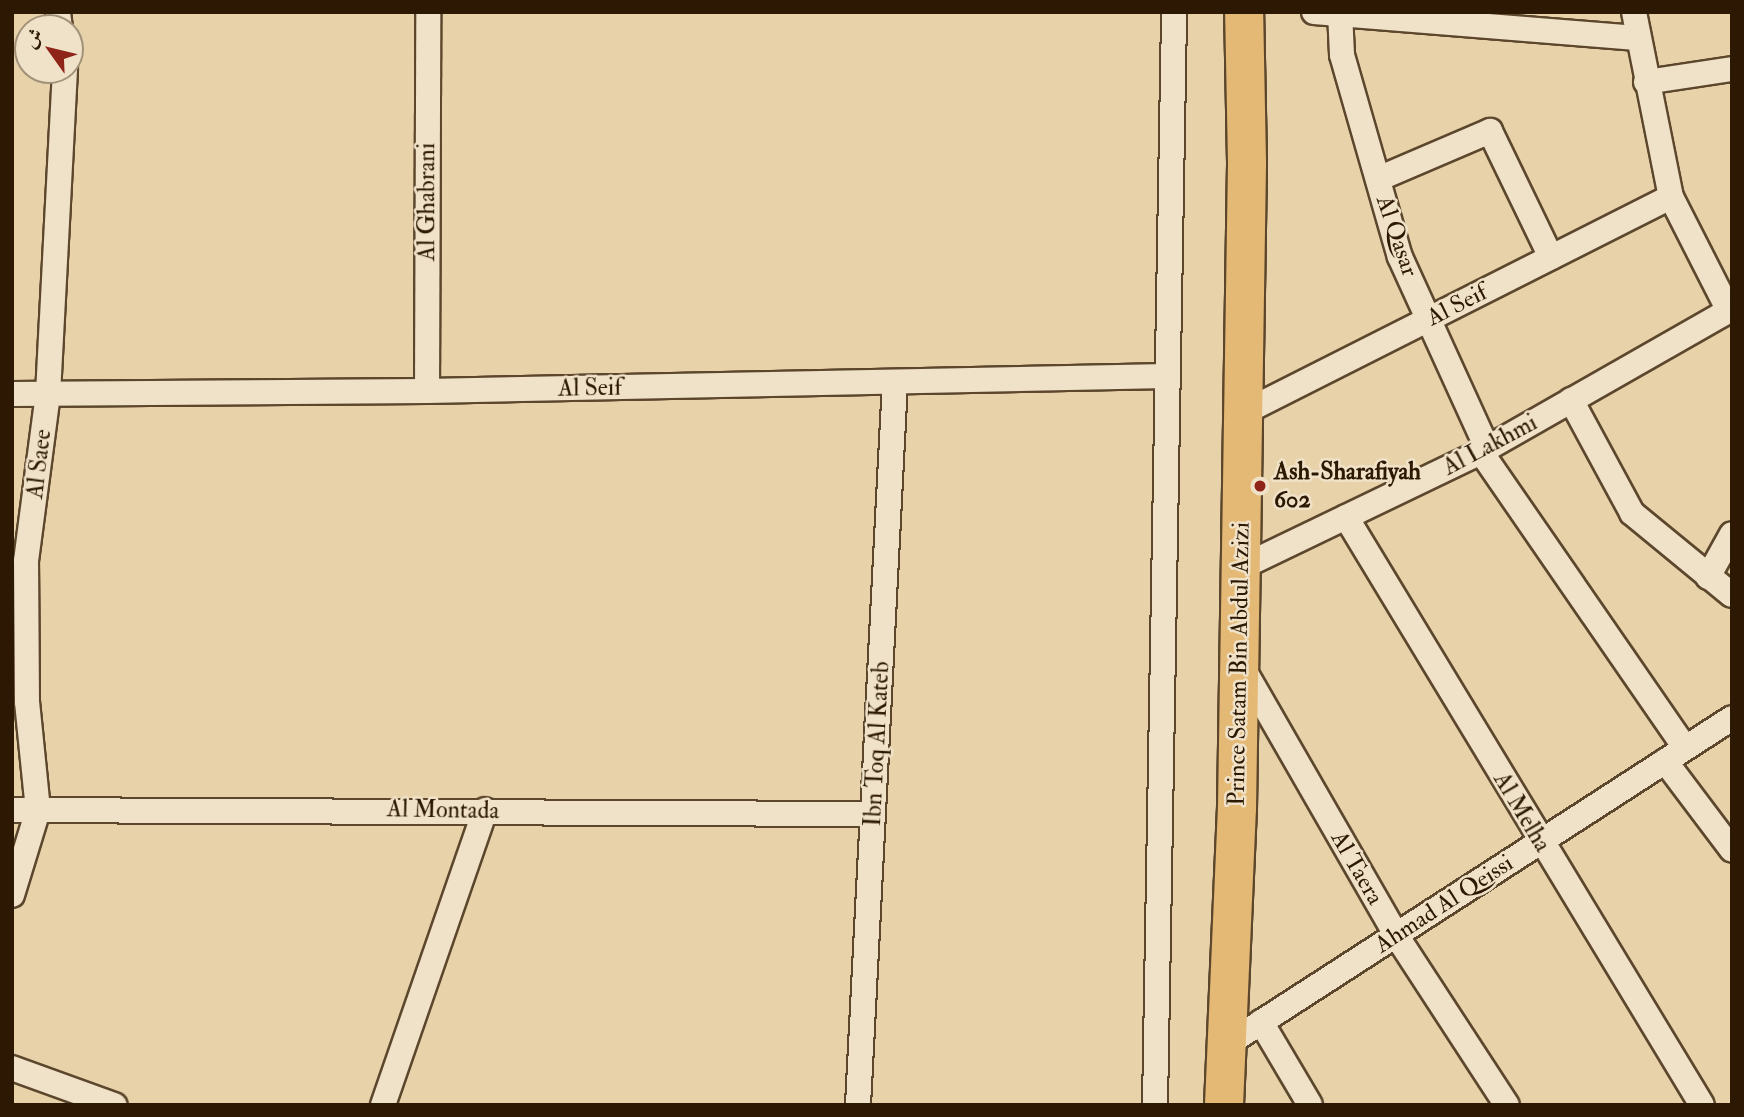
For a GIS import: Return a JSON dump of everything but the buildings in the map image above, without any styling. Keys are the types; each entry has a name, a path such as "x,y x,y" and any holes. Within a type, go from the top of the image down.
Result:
{"main road":[{"name":"Prince Satam Bin Abdul Azizi","path":"1224,1105 1239,661 1244,12"}],"street":[{"name":"Al Ghabrani","path":"427,391 428,12"},
{"path":"1155,1105 1174,12"},
{"path":"1314,12 1637,38"},
{"path":"1634,12 1637,38 1671,197 1730,309"},
{"name":"Al Qasar","path":"1340,14 1342,55 1400,257 1484,450 1732,850"},
{"path":"1646,82 1732,69"},
{"name":"Al Saee","path":"12,895 38,810 27,702 26,561 48,394 64,84"},
{"path":"1378,179 1490,131 1551,257"},
{"name":"Al Seif","path":"1243,414 1671,197"},
{"name":"Al Lakhmi","path":"1240,568 1484,450 1730,309"},
{"name":"Al Seif","path":"12,394 427,391 1168,376"},
{"name":"Ibn Toq Al Kateb","path":"858,1105 895,382"},
{"path":"1571,400 1632,513 1732,595"},
{"name":"Al Melha","path":"1346,517 1540,842 1702,1105"},
{"path":"1708,577 1732,534"},
{"name":"Al Taera","path":"1239,661 1396,935 1507,1105"},
{"name":"Ahmad Al Qeissi","path":"1226,1045 1732,718"},
{"name":"Al Montada","path":"12,810 485,810 873,814"},
{"path":"383,1105 485,810"},
{"path":"1261,1022 1310,1105"},
{"path":"12,1068 114,1105"}],"place":[{"name":"Ash-Sharafiyah 602","path":"1260,486"}]}
